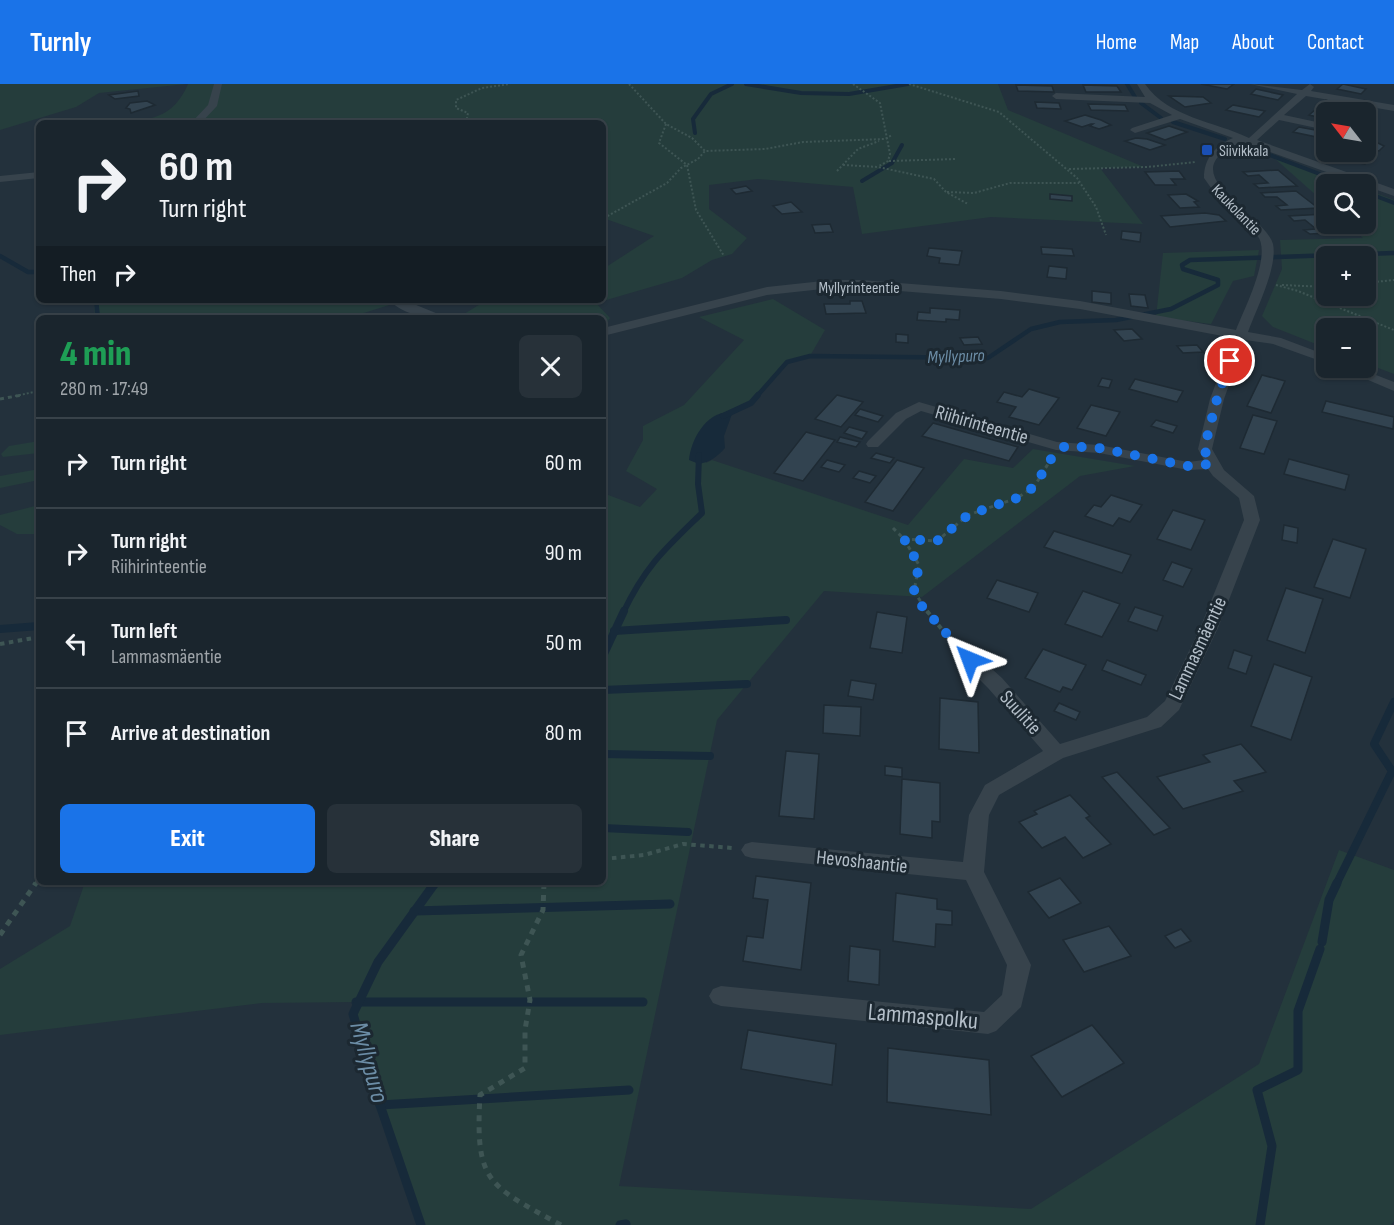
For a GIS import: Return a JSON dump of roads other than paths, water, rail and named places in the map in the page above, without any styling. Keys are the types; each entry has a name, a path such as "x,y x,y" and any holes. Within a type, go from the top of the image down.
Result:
{"street":[{"path":"199,120 212,106 218,84"},
{"path":"1141,84 1152,100 1180,116 1394,193"},
{"path":"1254,84 1394,108"},
{"name":"Kaukolantie","path":"1218,153 1252,140 1313,84"},
{"path":"1056,96 1152,100"},
{"path":"1135,130 1180,116"},
{"path":"1279,117 1316,126"},
{"name":"Kaukolantie","path":"1242,334 1271,272 1269,250 1265,239 1213,186 1209,174 1211,165 1225,144 1252,140"},
{"path":"0,179 36,175"},
{"name":"Myllyrinteentie","path":"606,331 745,296 832,284 904,286 1032,298 1242,334"},
{"path":"401,303 431,315"},
{"path":"1211,464 1204,449 1217,399 1242,334 1276,341 1316,355"},
{"path":"1372,378 1394,387"},
{"name":"Riihirinteentie","path":"873,444 901,416 919,406 1065,446 1099,448 1188,466 1211,464"},
{"name":"Lammasmäentie","path":"973,872 980,815 992,790 1056,753 1154,722 1172,705 1209,628 1252,520 1246,496 1211,464"},
{"name":"Suulitie","path":"958,648 994,683 1056,753"},
{"name":"Hevoshaantie","path":"752,850 973,872"},
{"name":"Lammaspolku","path":"721,996 988,1023 1013,1000 1019,965 973,872"}],"water":[{"path":"729,412 732,414 724,436 725,448 707,462 699,464 689,460 696,436 706,422"}],"waterway":[{"path":"695,133 693,119 711,94 732,84"},
{"path":"746,84 801,93 849,94 908,84"},
{"path":"1127,84 1135,97"},
{"path":"1141,103 1161,118"},
{"path":"1173,122 1225,139"},
{"path":"862,181 892,163 902,145"},
{"path":"1259,151 1320,174"},
{"path":"1376,196 1394,203"},
{"name":"Myllypuro","path":"757,396 787,362 810,356 988,358 1031,329 1060,322 1116,320 1171,309 1218,285 1218,280 1183,269 1182,265 1190,260 1394,253"},
{"path":"0,256 28,272 36,272"},
{"path":"96,303 98,315"},
{"name":"Myllypuro","path":"723,416 751,403 758,395"},
{"name":"Myllypuro","path":"623,613 648,570 702,513 698,484 699,455"},
{"name":"Myllypuro","path":"615,631 624,611"},
{"path":"615,631 786,620"},
{"path":"0,629 36,626"},
{"name":"Myllypuro","path":"606,650 615,631"},
{"path":"606,690 747,684"},
{"path":"1336,885 1392,771 1374,744 1394,702"},
{"path":"606,754 710,756"},
{"path":"606,828 688,832"},
{"path":"1322,942 1329,900 1337,883"},
{"name":"Myllypuro","path":"415,911 434,885"},
{"path":"415,911 670,904"},
{"name":"Myllypuro","path":"359,1002 378,962 415,911"},
{"path":"1260,1225 1272,1146 1257,1090 1298,1070 1298,1011 1320,949"},
{"path":"359,1002 643,1002"},
{"name":"Myllypuro","path":"359,1002 353,1014 380,1105"},
{"path":"380,1105 629,1090"},
{"name":"Myllypuro","path":"380,1105 421,1225"},
{"path":"620,1225 626,1224"}],"place":[{"name":"Siivikkala","path":"1207,150"}]}
